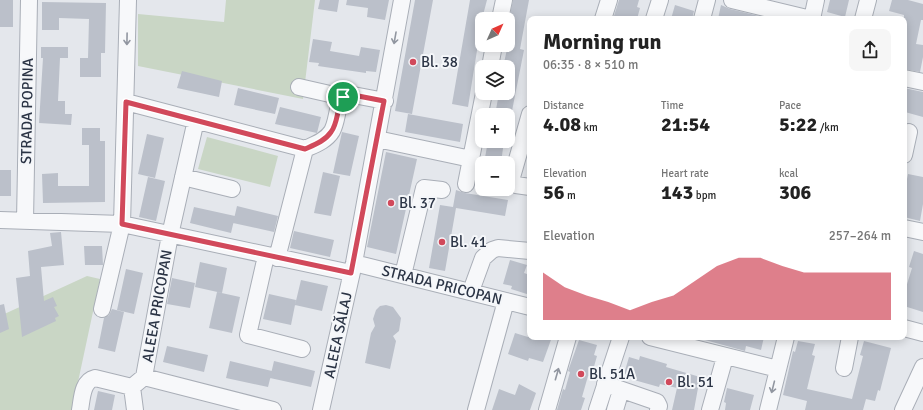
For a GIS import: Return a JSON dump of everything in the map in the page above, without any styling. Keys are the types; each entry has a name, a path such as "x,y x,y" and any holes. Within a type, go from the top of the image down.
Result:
{"street":[{"name":"STRADA POPINA","path":"26,221 29,0"},
{"path":"102,309 122,224 128,0"},
{"name":"ALEEA SĂLAJ","path":"321,410 352,268 402,0"},
{"path":"501,12 504,0"},
{"path":"604,16 609,0"},
{"path":"655,16 660,0"},
{"path":"703,16 707,0"},
{"path":"732,0 763,9 797,16"},
{"path":"812,16 816,0"},
{"path":"864,16 868,0"},
{"path":"907,79 923,82"},
{"path":"299,87 343,97"},
{"path":"126,102 305,149 322,141 331,132 339,103 343,97 348,94 356,94 384,101"},
{"path":"466,184 483,100"},
{"name":"ALEEA PRICOPAN","path":"136,410 138,382 196,120"},
{"path":"527,124 512,177 513,182 516,185 527,187"},
{"path":"907,147 912,133"},
{"path":"377,139 471,159"},
{"path":"302,349 248,335 305,149"},
{"path":"183,176 232,189"},
{"path":"403,275 424,188 442,190"},
{"name":"STRADA PRICOPAN","path":"0,220 122,224 271,257 403,275 527,306"},
{"path":"907,229 923,232"},
{"path":"471,291 483,258 492,250 498,248 527,251"},
{"path":"476,410 506,301"},
{"path":"907,329 923,332"},
{"path":"547,410 567,340"},
{"path":"601,409 605,384 620,340"},
{"path":"676,340 725,356 778,370"},
{"path":"768,410 785,340"},
{"path":"844,368 849,340"},
{"path":"710,410 725,356"},
{"path":"903,410 923,367"},
{"path":"80,410 86,383 90,379 95,378 138,382"},
{"name":"ALEEA PRICOPAN","path":"138,382 274,410"},
{"path":"605,384 621,390 643,404 657,402 659,406 658,410"},
{"path":"615,410 621,390"}],"green space":[{"path":"226,0 315,0 303,99 138,66 138,14 224,22"},
{"path":"207,137 278,156 270,187 198,169"},
{"path":"87,276 100,279 72,410 0,410 0,316"}],"building":[{"path":"0,0 13,0 13,27 0,27"},
{"path":"320,0 339,0 337,12 318,9"},
{"path":"347,0 389,0 385,20 367,17 368,8 346,5"},
{"name":"Bl. 38","path":"415,0 433,0 412,114 395,111"},
{"path":"470,0 487,0 484,12 475,12 475,52 477,52 468,107 452,104"},
{"path":"513,0 529,0 520,49 524,50 515,96 515,60 505,60 506,52 515,52 515,12 510,12"},
{"path":"619,0 639,0 637,7 640,8 638,16 614,16"},
{"path":"830,0 849,0 845,16 827,12"},
{"path":"892,0 908,0 923,4 923,20 921,20 916,44 923,45 923,57 920,72 907,70 907,16 889,11"},
{"path":"42,2 106,3 105,53 101,53 101,77 80,77 80,58 88,58 89,19 59,18 59,30 42,30"},
{"path":"675,5 694,11 693,16 672,16"},
{"path":"721,5 730,9 759,16 719,16"},
{"path":"313,39 332,42 330,51 359,56 361,47 380,50 376,72 366,71 366,73 318,66 319,63 309,62"},
{"path":"41,47 68,47 68,58 60,58 58,101 65,101 65,114 72,114 71,125 39,123 43,58 41,58"},
{"path":"182,71 222,81 219,97 177,88"},
{"path":"238,88 279,98 275,114 234,105"},
{"path":"907,89 923,92 923,117 907,113"},
{"path":"498,100 514,100 513,108 496,108"},
{"path":"280,107 321,117 317,133 275,124"},
{"path":"408,114 463,124 460,142 405,132"},
{"path":"82,128 100,128 100,141 105,141 105,202 43,203 42,174 58,173 58,186 89,186 89,145 82,145"},
{"path":"342,132 359,136 350,176 333,173"},
{"path":"147,134 164,138 155,178 138,174"},
{"path":"487,148 503,148 502,156 485,156"},
{"name":"Bl. 37","path":"386,152 417,159 396,254 367,247"},
{"path":"0,170 11,170 11,196 0,196"},
{"path":"323,172 340,176 331,216 314,213"},
{"path":"908,174 923,177 923,204 920,221 907,218"},
{"path":"148,177 165,181 156,221 139,217"},
{"name":"Bl. 41","path":"456,190 475,195 475,196 508,200 505,216 456,208 445,271 429,268 440,205 453,207"},
{"path":"237,206 278,216 274,232 233,223"},
{"path":"194,207 235,216 231,233 190,223"},
{"path":"294,231 334,240 330,257 290,248"},
{"path":"61,232 64,265 41,267 44,301 53,297 57,306 54,307 59,316 55,318 56,321 22,337 16,278 30,276 28,251 52,246 50,233"},
{"path":"84,246 102,246 103,265 85,265"},
{"path":"914,251 923,254 923,312 907,307 907,284 912,268 909,267"},
{"path":"510,260 527,265 524,273 527,274 527,294 511,289 512,286 503,284"},
{"path":"200,262 227,268 222,293 195,287"},
{"path":"126,269 143,273 134,314 117,310"},
{"path":"172,278 195,283 190,308 167,304"},
{"path":"301,280 328,286 322,311 295,305"},
{"path":"217,292 240,297 232,333 209,328"},
{"path":"269,294 296,300 291,325 263,319"},
{"path":"4,304 9,329 0,333 0,305"},
{"path":"386,305 393,307 401,318 399,331 393,336 396,341 390,369 365,363 371,333 375,326 373,319 376,310 380,306"},
{"path":"112,309 124,312 115,352 98,348 104,318 109,315"},
{"path":"515,333 527,337 527,340 551,340 543,362 529,358 528,361 508,354"},
{"name":"Bl. 51A","path":"579,340 597,345 594,355 597,356 591,377 588,376 582,397 585,398 581,410 557,410 563,389 565,390 570,372 568,371"},
{"path":"705,340 763,340 761,350 746,346 745,351"},
{"path":"798,341 815,344 812,355 815,356 807,389 852,399 863,356 860,355 864,341 891,348 880,391 878,390 875,401 866,399 863,410 805,410 807,401 783,395 793,351 795,352"},
{"path":"167,346 208,355 204,372 163,362"},
{"name":"Bl. 51","path":"640,356 667,364 666,367 700,377 694,410 672,410 677,388 660,384 659,387 634,380 635,377 624,374 629,357 639,360"},
{"path":"230,361 272,371 268,387 226,378"},
{"path":"274,361 315,371 311,387 270,378"},
{"path":"519,384 536,393 530,410 492,410 499,389 515,395"},
{"path":"727,388 754,395 750,410 725,410 726,403 724,402"},
{"path":"98,391 115,395 112,410 94,410"}],"place":[{"name":"Bl. 38","path":"413,62"},
{"name":"Bl. 37","path":"391,203"},
{"name":"Bl. 41","path":"442,242"},
{"name":"Bl. 51A","path":"581,374"},
{"name":"Bl. 51","path":"669,382"}],"route":[{"path":"348,94 356,94 384,101 351,273 122,224 126,102 305,149 322,141 331,132 339,103 343,97 348,94"}]}
